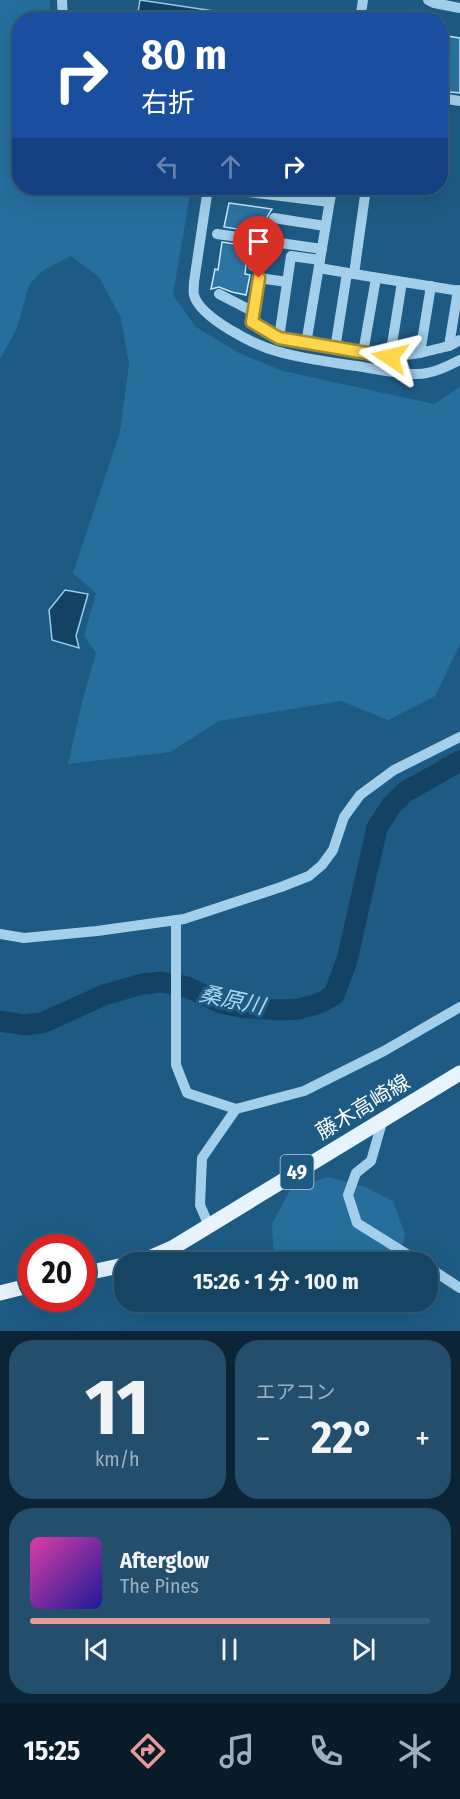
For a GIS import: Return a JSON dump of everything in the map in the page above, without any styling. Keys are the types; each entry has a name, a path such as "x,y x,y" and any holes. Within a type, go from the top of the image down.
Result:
{"main road":[{"name":"藤木高崎線","path":"163,1252 460,1073"},
{"path":"96,1271 114,1267"},
{"path":"0,1293 18,1288"}],"street":[{"path":"428,0 460,8"},
{"path":"207,195 194,296 203,310 219,322 244,338 275,351 321,361 416,374 432,372 460,360"},
{"path":"272,195 329,202"},
{"path":"306,344 330,195"},
{"path":"335,349 365,195"},
{"path":"274,218 325,226"},
{"path":"217,234 257,239 320,259 351,274 459,291 449,346"},
{"path":"253,266 257,239"},
{"path":"279,338 291,256 320,259"},
{"path":"287,282 259,278 252,322 279,338 390,357 449,346 460,340"},
{"path":"363,352 376,278"},
{"path":"390,357 402,282"},
{"path":"420,353 431,286"},
{"path":"219,294 254,312"},
{"path":"0,934 24,938 184,919 309,876 322,865 333,850 344,817 360,795 394,770 460,736"},
{"path":"176,920 176,1065 187,1093 236,1109 304,1091 384,1051 460,1007"},
{"path":"209,1226 200,1205 202,1158 236,1109"},
{"path":"383,1119 371,1161 356,1173 348,1195 357,1222 404,1252"},
{"path":"438,1274 460,1288"}],"shaded area":[{"path":"0,0 50,0 50,12 12,12 12,195 189,195 173,295 196,327 239,353 283,371 434,404 460,387 460,644 435,696 388,720 341,701 219,721 170,752 68,764 96,653 84,636 96,593 73,573 120,432 129,364 121,318 99,277 71,256 42,271 29,285 17,328 0,359"},
{"path":"140,0 220,12 138,12"},
{"path":"65,590 88,594 76,636 79,648 52,640 49,610"},
{"path":"328,1177 365,1187 393,1201 405,1235 401,1252 273,1252 272,1224 290,1190"}],"building":[{"path":"448,36 460,38 460,93 448,92"},
{"path":"229,203 272,209 267,217 268,234 224,227"},
{"path":"222,242 248,246 245,274 250,275 246,295 219,287 211,289 215,269 218,270"}],"waterway":[{"name":"桑原川","path":"0,1021 25,1025 42,1023 104,995 142,984 162,982 187,987 221,1003 240,1007 279,1010 299,1009 320,1003 334,995 347,960 377,828 391,806 405,792 460,761"}],"route":[{"path":"259,278 252,322 279,338 390,357"}]}
